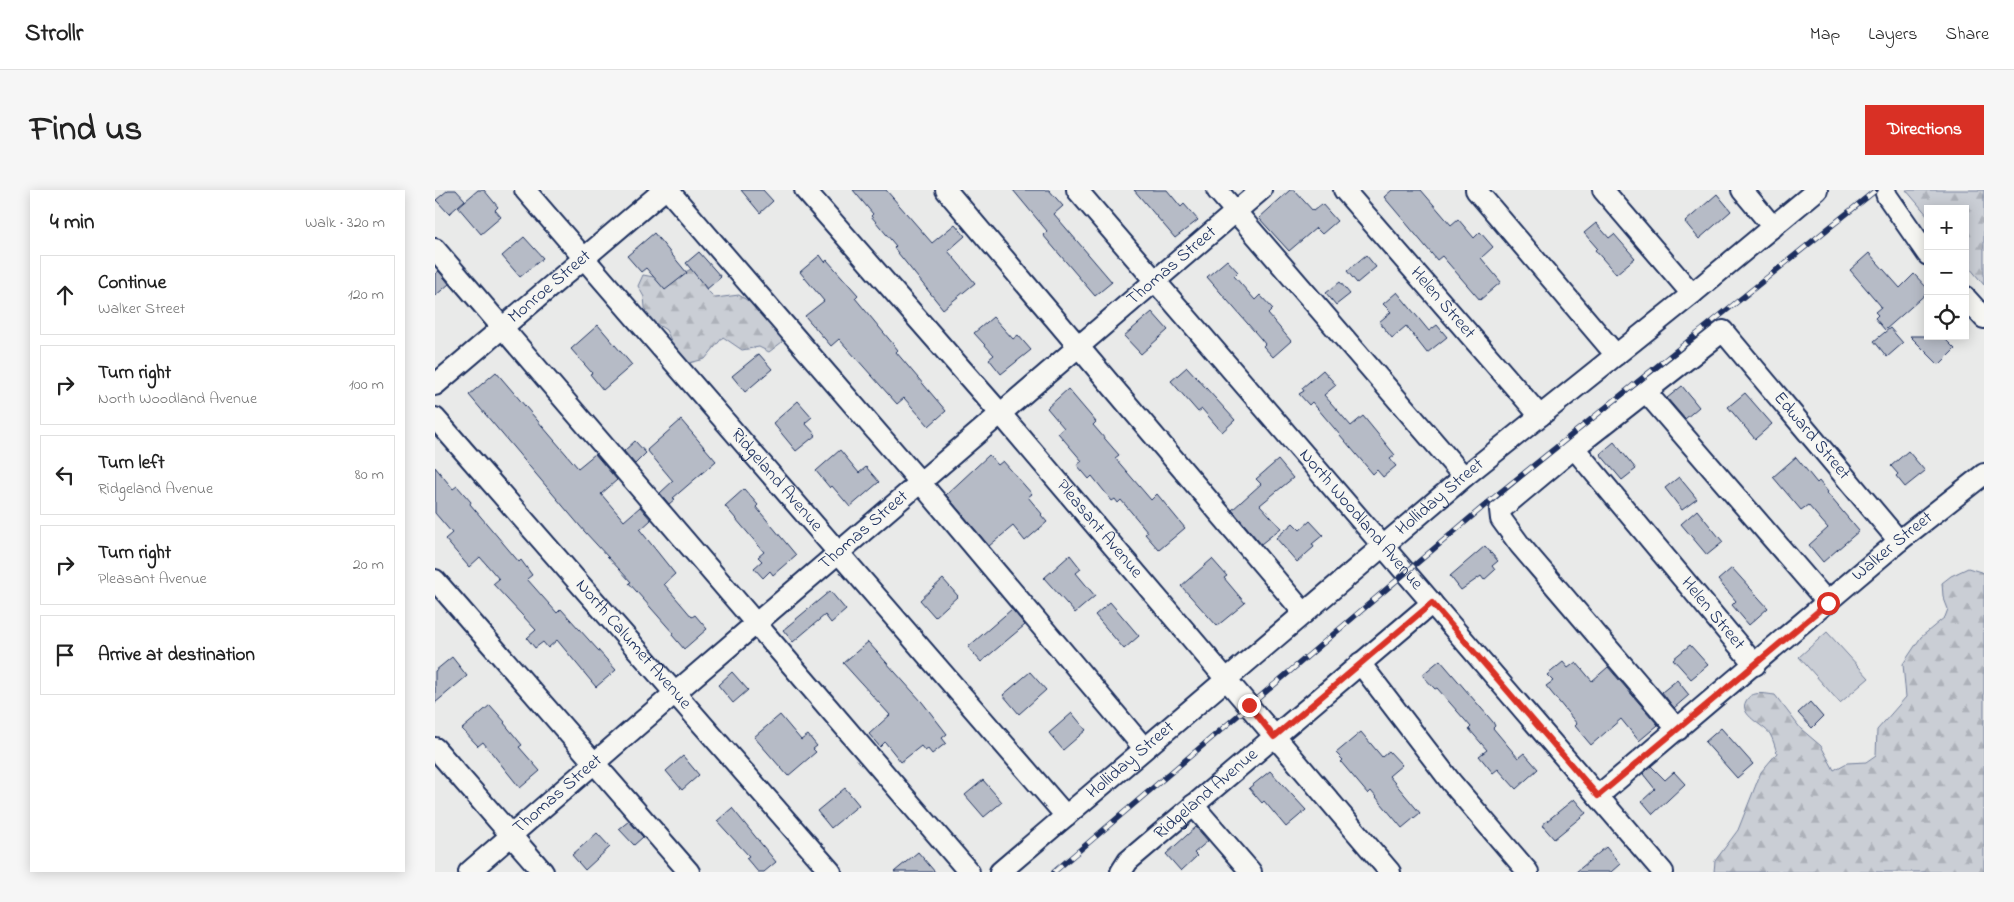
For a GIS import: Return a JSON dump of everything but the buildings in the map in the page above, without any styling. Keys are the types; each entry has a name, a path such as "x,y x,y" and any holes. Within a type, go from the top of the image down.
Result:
{"street":[{"name":"Ridgeland Avenue","path":"525,190 1066,816"},
{"name":"Monroe Street","path":"435,385 666,190"},
{"path":"666,190 921,482 1144,748"},
{"name":"Pleasant Avenue","path":"805,190 1000,413 1390,872"},
{"path":"946,190 1304,613"},
{"name":"North Woodland Avenue","path":"1077,190 1598,796 1658,870"},
{"path":"1217,190 1464,477"},
{"name":"Thomas Street","path":"469,872 675,692 1261,190"},
{"name":"Helen Street","path":"1345,190 1540,416"},
{"path":"1476,190 1616,355"},
{"path":"1603,190 1692,294"},
{"path":"1742,190 1773,226"},
{"name":"Holliday Street","path":"1001,872 1144,748 1464,477 1692,294 1817,190"},
{"path":"1885,190 1887,196 1924,250"},
{"path":"435,249 501,328 757,622 969,872"},
{"path":"1969,301 1984,318"},
{"name":"Edward Street","path":"1646,392 1723,332 1899,542"},
{"path":"1678,730 1520,545 1501,519 1500,510 1646,392 1828,603"},
{"name":"North Calumet Avenue","path":"435,418 831,872"},
{"name":"Helen Street","path":"1575,448 1755,665"},
{"name":"Walker Street","path":"1598,796 1899,542 1984,474"},
{"path":"435,580 593,764 689,872"},
{"name":"Ridgeland Avenue","path":"1121,872 1128,862 1432,603"},
{"path":"1360,664 1451,782 1528,872"},
{"path":"435,748 543,872"},
{"path":"1193,806 1251,872"}],"green space":[{"path":"1906,190 1984,190 1984,285 1969,267 1969,205 1924,205 1924,211"},
{"path":"691,269 697,271 705,288 715,298 739,295 765,312 781,330 782,342 769,352 759,347 742,350 723,337 705,359 689,363 676,351 666,330 646,317 644,297 638,286 643,275 670,280"},
{"path":"1968,568 1984,573 1984,872 1714,872 1715,861 1738,830 1761,772 1777,753 1770,734 1748,715 1744,706 1746,701 1752,695 1759,693 1775,695 1801,729 1821,746 1834,770 1847,763 1866,762 1876,755 1877,730 1906,697 1903,664 1921,637 1945,617 1948,609 1943,596 1942,583 1951,576"},
{"path":"1827,632 1869,678 1840,703 1799,657"}],"railway":[{"path":"1054,872 1497,495 1876,190"}],"route":[{"path":"1249,705 1274,737 1432,603 1598,796 1828,603"}]}
